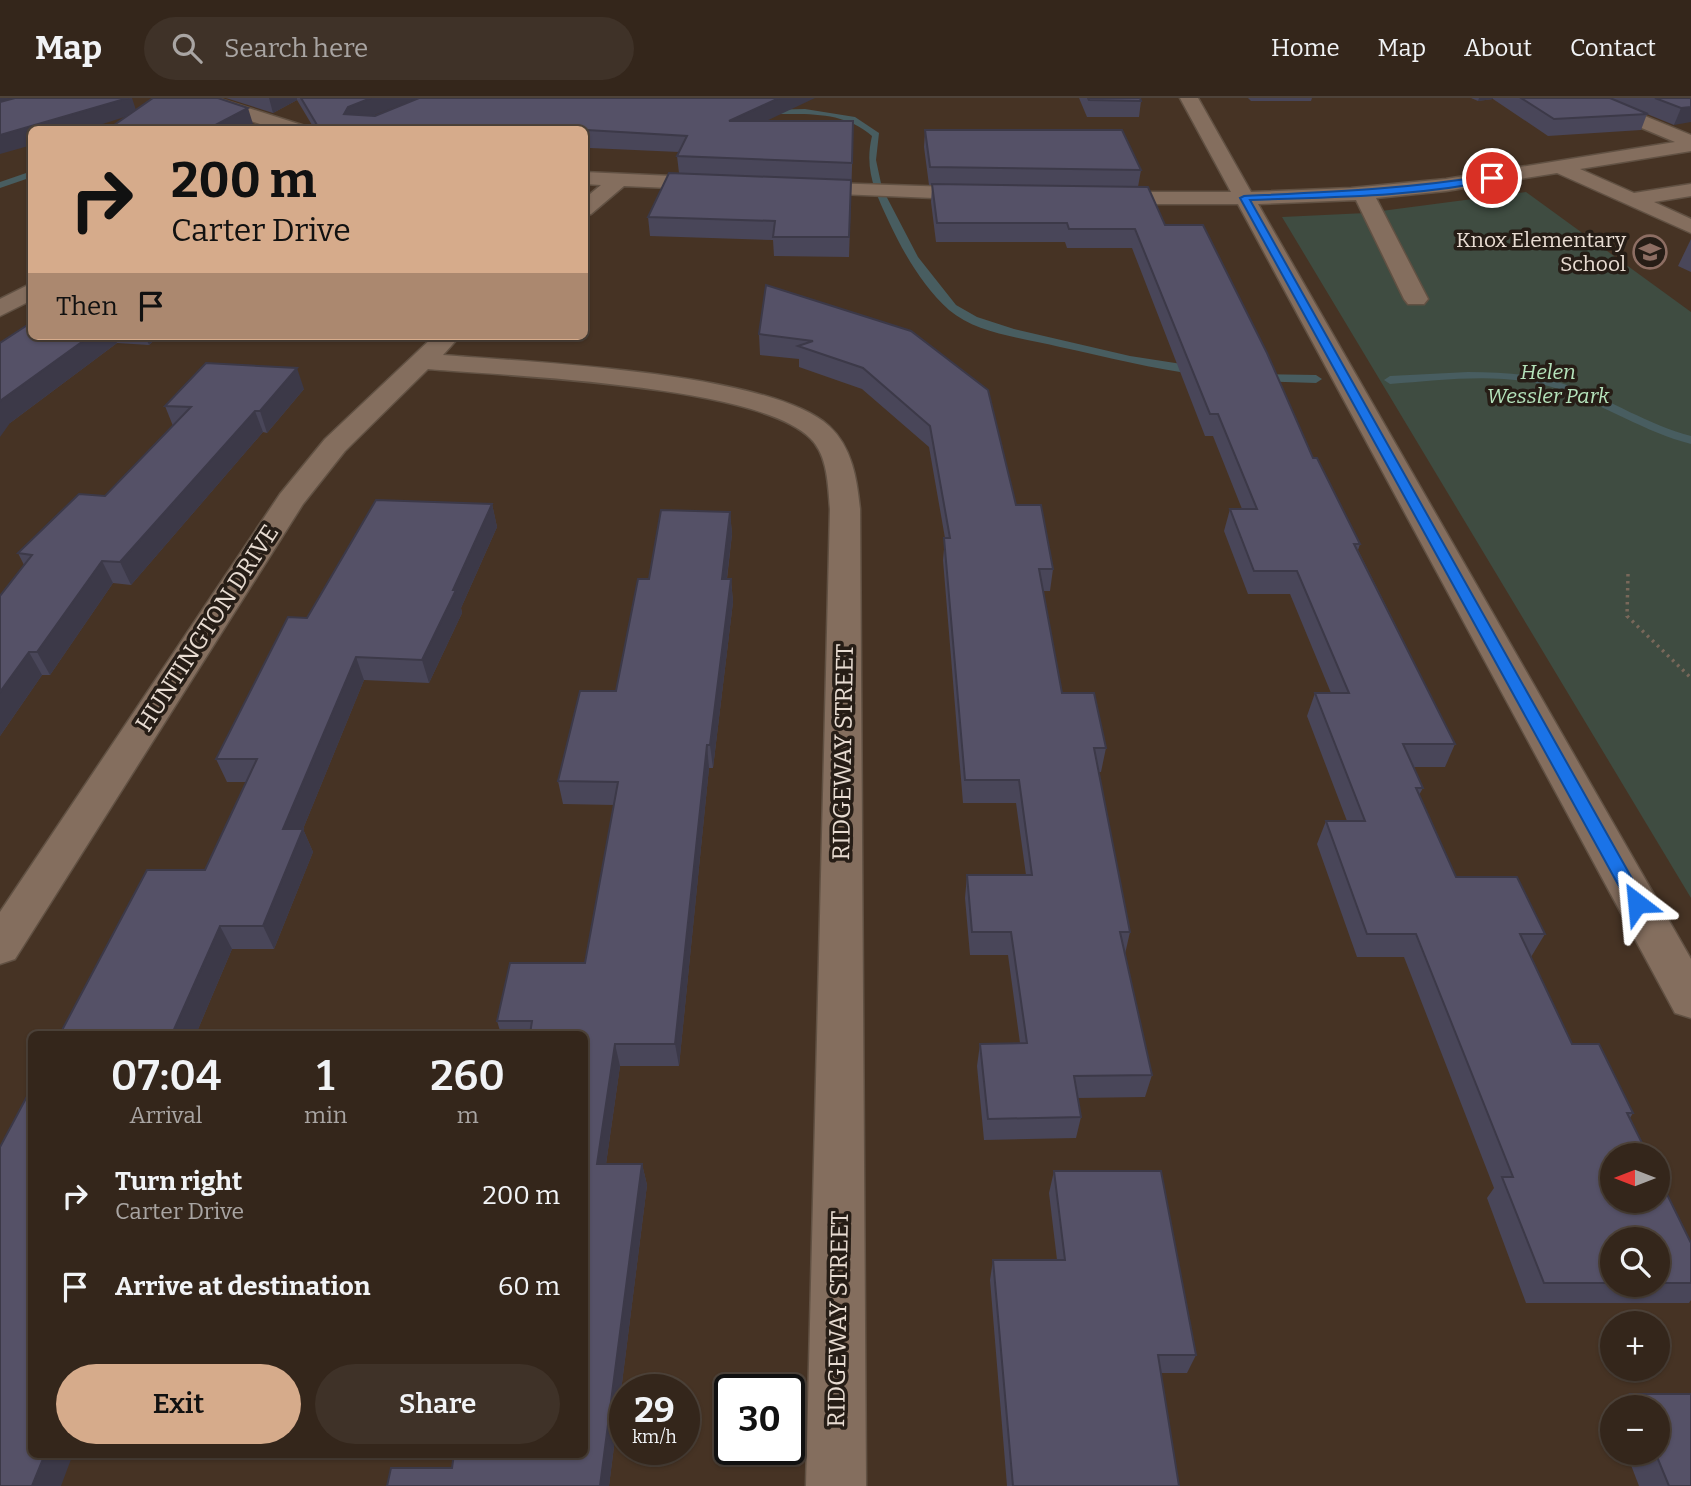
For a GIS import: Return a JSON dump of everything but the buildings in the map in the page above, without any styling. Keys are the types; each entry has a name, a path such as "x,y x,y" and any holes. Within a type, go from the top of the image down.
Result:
{"street":[{"path":"1189,98 1691,1000"},
{"path":"1586,98 1691,144"},
{"path":"203,99 285,126"},
{"path":"1077,197 1244,198 1447,186 1691,144"},
{"path":"1560,167 1691,227"},
{"path":"588,178 741,186"},
{"path":"588,207 619,180"},
{"path":"782,187 1007,195"},
{"path":"1632,200 1691,190"},
{"path":"1363,193 1416,299"},
{"path":"0,309 28,292"},
{"name":"HUNTINGTON DRIVE","path":"0,947 291,499 335,445 435,349"},
{"name":"RIDGEWAY STREET","path":"435,349 723,393 796,414 819,430 840,466 845,509 836,1486"}],"path":[{"path":"1628,573 1627,616 1691,678"}],"green space":[{"name":"Helen Wessler Park","path":"1526,192 1691,312 1691,898 1282,217 1366,213"}],"waterway":[{"path":"759,112 837,115 865,125 876,135 872,170 882,197 923,272 943,297 962,314 1022,335 1130,359 1201,371"},
{"path":"0,185 28,175"},
{"path":"1390,380 1468,375 1528,378 1565,388 1654,428 1691,440"},
{"path":"1257,378 1316,379"}],"place":[{"name":"Knox Elementary School","path":"1650,252"}],"route":[{"path":"1492,178 1447,186 1351,194 1244,198 1637,903"}]}
